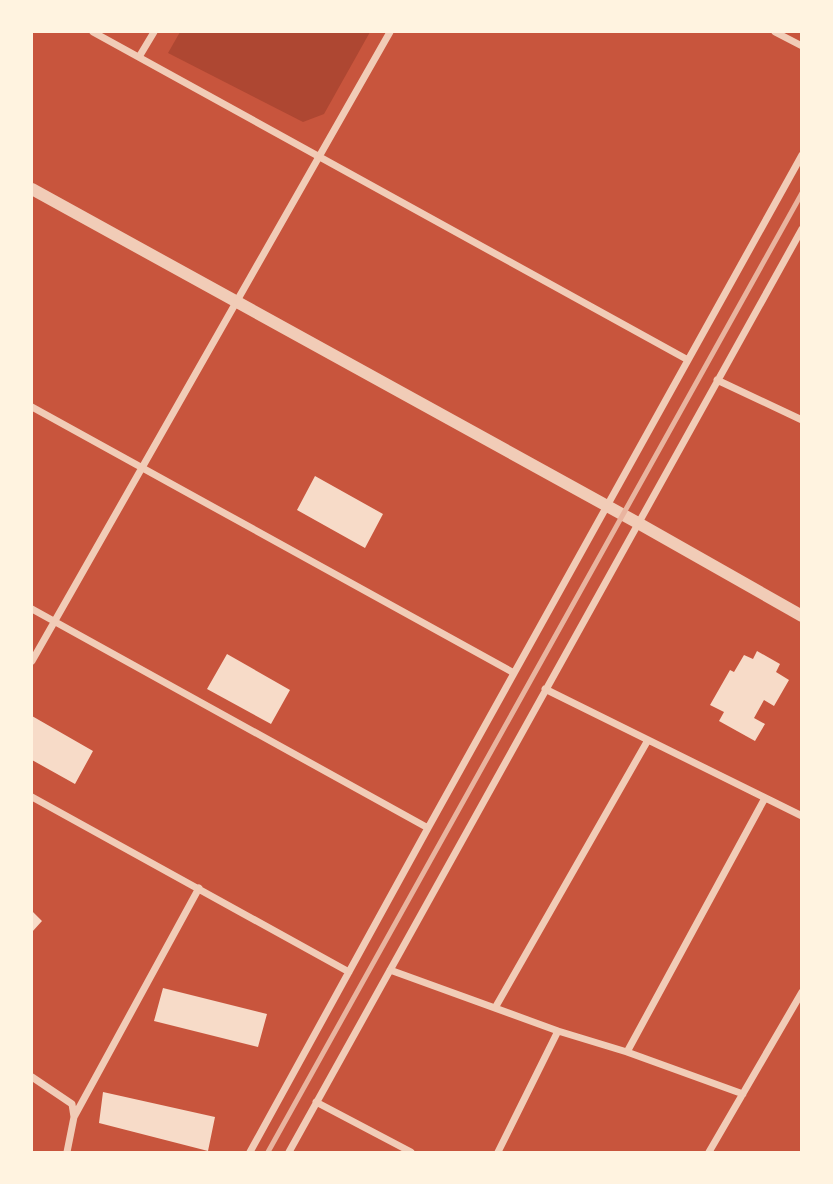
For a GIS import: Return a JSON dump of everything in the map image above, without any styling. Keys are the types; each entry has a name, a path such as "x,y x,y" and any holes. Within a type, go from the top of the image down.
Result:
{"street":[{"path":"93,32 688,360"},
{"path":"139,57 154,32"},
{"path":"32,661 140,467 390,32"},
{"path":"775,32 802,46"},
{"path":"250,1153 802,155"},
{"path":"32,190 608,506 802,616"},
{"path":"289,1153 802,229"},
{"path":"718,380 802,420"},
{"path":"32,407 514,673"},
{"path":"32,609 428,828"},
{"path":"545,689 802,816"},
{"path":"495,1008 648,740"},
{"path":"32,797 349,972"},
{"path":"627,1052 765,798"},
{"path":"67,1153 74,1116 198,888"},
{"path":"390,970 743,1094"},
{"path":"709,1153 802,992"},
{"path":"498,1153 558,1031"},
{"path":"32,1077 72,1104 74,1116"},
{"path":"316,1102 411,1153"}],"shaded area":[{"path":"180,32 370,32 324,114 303,122 168,53"}],"building":[{"path":"315,476 383,514 365,548 297,510"},
{"path":"757,651 780,664 776,672 789,680 774,706 764,700 754,718 765,724 755,741 719,721 724,712 710,705 730,670 734,672 744,655 753,659"},
{"path":"227,654 290,690 271,724 207,689"},
{"path":"32,716 93,751 75,784 32,760"},
{"path":"32,911 42,921 32,932"},
{"path":"163,988 267,1014 258,1047 154,1021"},
{"path":"103,1092 215,1117 208,1151 99,1123"}],"railway":[{"path":"268,1152 802,193"}]}
